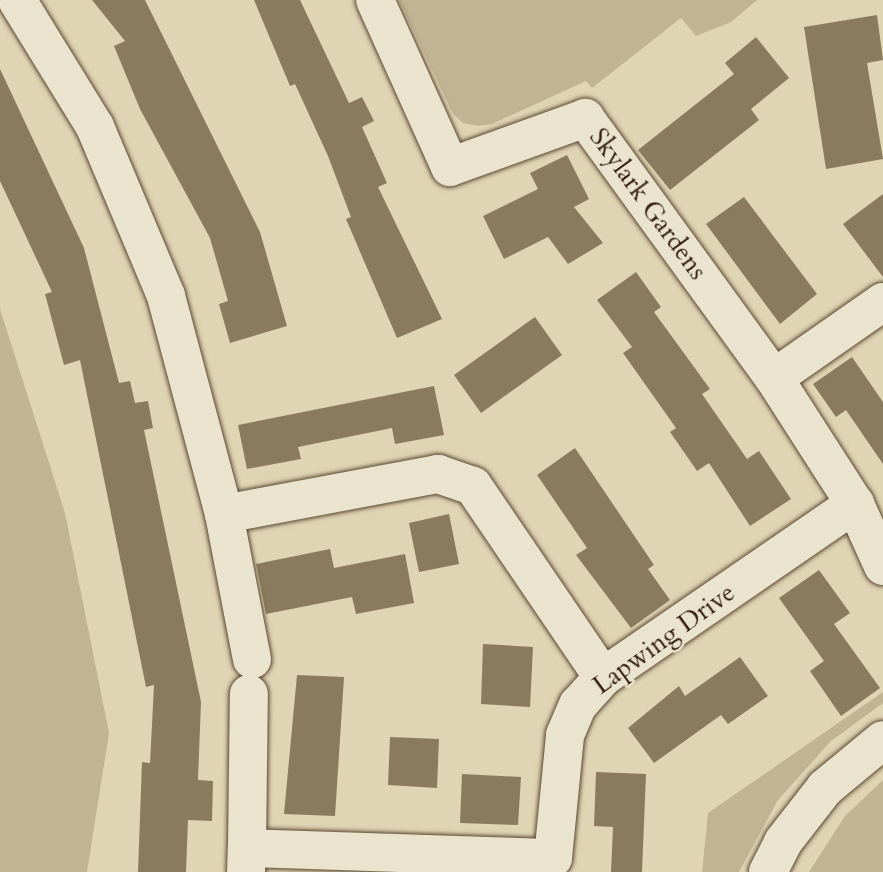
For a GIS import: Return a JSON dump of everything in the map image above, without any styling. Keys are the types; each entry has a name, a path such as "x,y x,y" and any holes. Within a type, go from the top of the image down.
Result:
{"street":[{"path":"17,0 95,127 166,296 224,514 438,474 473,486 604,677"},
{"name":"Skylark Gardens","path":"375,0 450,167 585,118 774,378 855,504 883,566"},
{"path":"774,378 883,302"},
{"name":"Lapwing Drive","path":"224,514 250,676 246,860 552,865 565,735 578,705 604,677 855,504"},
{"path":"768,872 783,842 825,788 883,740"}],"shaded area":[{"path":"399,0 757,0 731,22 696,36 681,18 592,88 586,81 492,124 478,126 463,123 453,114"},
{"path":"0,309 65,513 109,733 87,872 0,872"},
{"path":"883,692 883,703 831,741 778,800 739,872 702,872 708,813"},
{"path":"883,780 883,872 809,872 845,816"}],"building":[{"path":"92,0 145,0 260,232 287,326 230,343 219,304 228,301 210,238 140,109 114,46 125,41"},
{"path":"254,0 300,0 349,103 362,97 374,121 362,127 387,183 378,187 442,319 397,338 346,219 351,217 328,156 295,84 290,86"},
{"path":"877,15 883,60 867,63 883,159 826,169 804,27"},
{"path":"756,37 789,78 751,109 759,120 670,190 638,150 734,74 725,63"},
{"path":"0,69 84,248 119,383 130,381 135,403 148,401 153,428 144,430 201,702 198,780 213,781 212,821 188,820 186,872 138,872 142,762 150,763 154,685 146,687 80,360 64,365 45,294 52,292 0,181"},
{"path":"567,155 589,199 574,207 603,243 568,264 548,237 504,259 483,216 538,189 530,173"},
{"path":"883,194 883,277 843,224"},
{"path":"744,197 817,294 780,324 706,224"},
{"path":"636,272 661,307 654,312 710,389 702,394 747,459 759,451 791,499 750,526 709,463 697,471 670,432 676,428 623,353 632,347 597,300"},
{"path":"535,317 562,355 481,413 454,375"},
{"path":"852,357 883,402 883,464 846,410 836,417 813,384"},
{"path":"434,386 444,435 395,444 392,428 298,447 301,459 247,469 238,425"},
{"path":"575,448 654,565 648,569 670,600 631,628 576,555 587,548 537,475"},
{"path":"449,514 459,564 419,572 409,523"},
{"path":"330,549 334,568 405,554 414,603 356,614 352,597 266,614 256,564"},
{"path":"819,570 850,613 834,624 880,688 841,716 810,671 824,661 779,598"},
{"path":"483,644 533,647 530,707 481,704"},
{"path":"740,657 768,696 728,724 721,715 654,763 628,728 679,686 685,696"},
{"path":"297,675 344,677 335,816 284,814"},
{"path":"390,737 439,739 437,788 388,785"},
{"path":"596,772 646,774 642,872 611,872 613,827 594,826"},
{"path":"462,774 521,777 518,825 460,823"}]}
